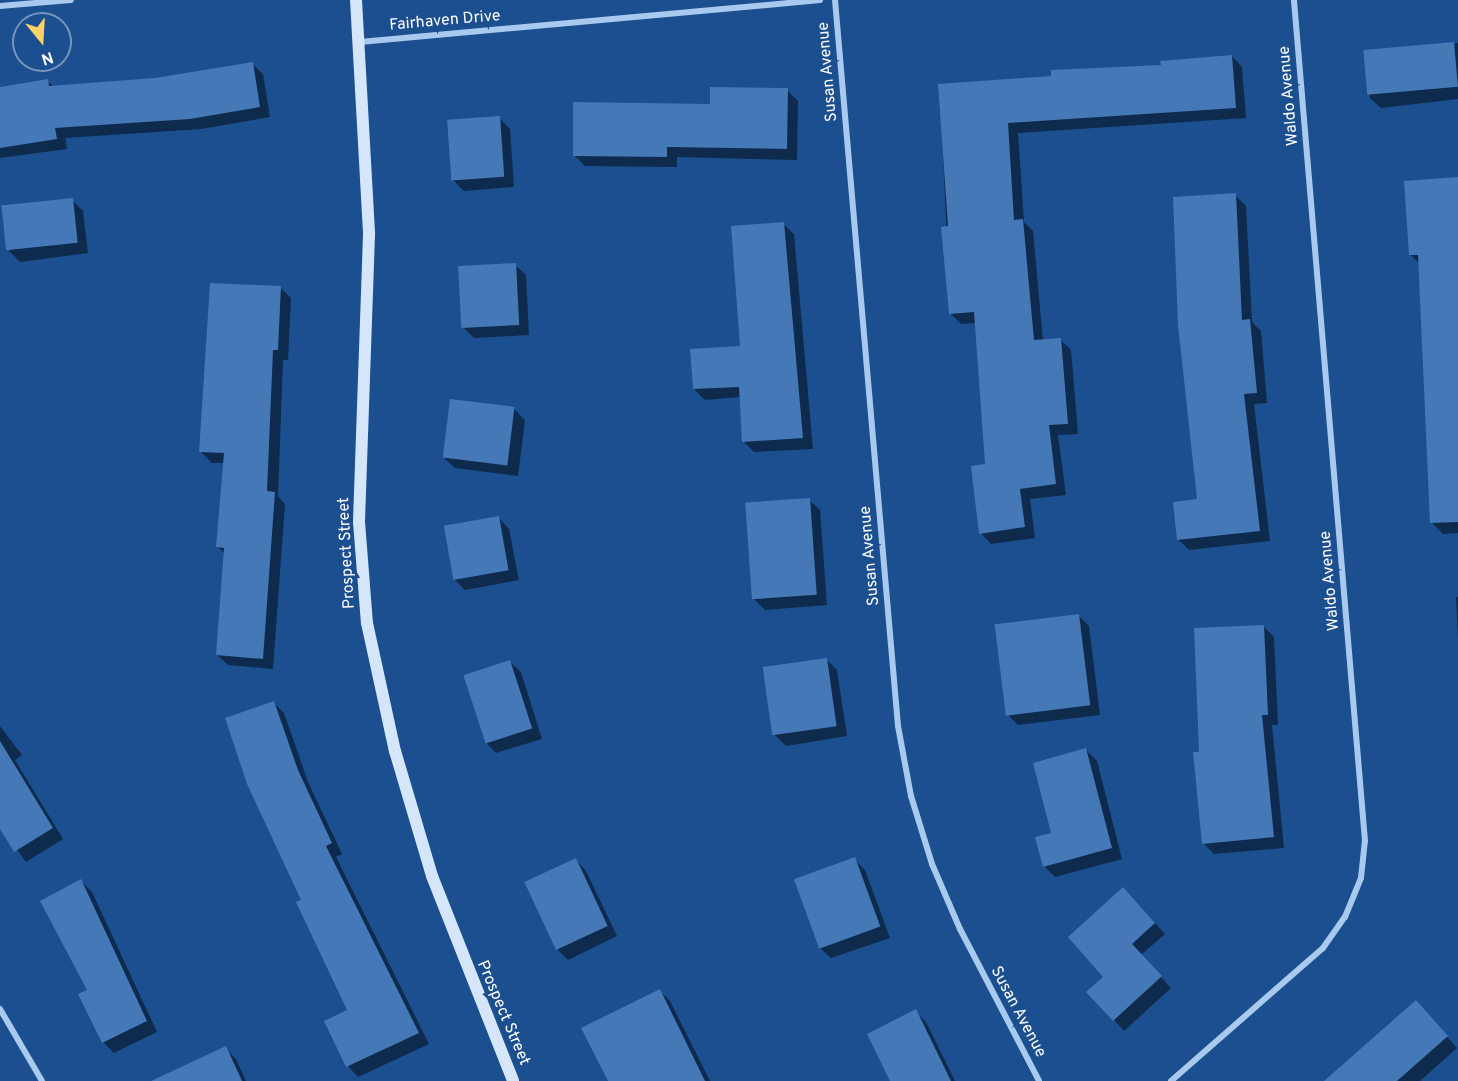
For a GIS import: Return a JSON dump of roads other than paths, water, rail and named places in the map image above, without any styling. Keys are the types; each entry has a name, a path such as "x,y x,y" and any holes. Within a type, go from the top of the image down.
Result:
{"main road":[{"name":"Prospect Street","path":"356,0 369,235 359,522 367,622 395,751 432,876 513,1081"}],"street":[{"path":"0,6 71,0"},
{"name":"Fairhaven Drive","path":"360,42 820,0"},
{"name":"Susan Avenue","path":"835,0 898,726 912,796 932,864 960,929 1039,1081"},
{"name":"Waldo Avenue","path":"1171,1081 1323,948 1345,917 1353,897 1360,878 1365,841 1294,0"},
{"path":"0,1009 42,1081"}]}
